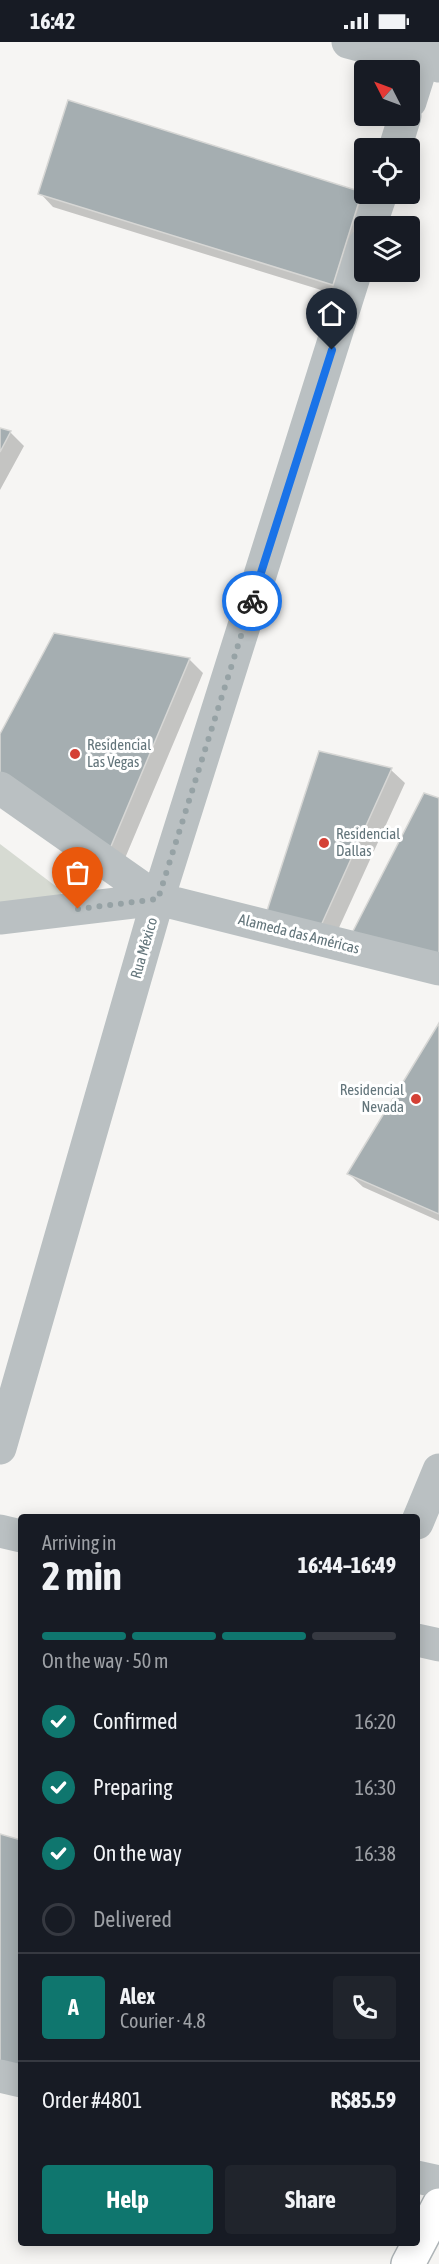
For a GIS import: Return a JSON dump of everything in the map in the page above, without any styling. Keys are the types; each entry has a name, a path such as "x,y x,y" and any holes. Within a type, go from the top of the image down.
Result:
{"main road":[{"path":"420,2241 439,2205"},
{"path":"408,2264 417,2246"}],"street":[{"path":"348,42 430,57 420,80"},
{"name":"Rua México","path":"0,1448 158,899 354,277"},
{"path":"0,788 158,899"},
{"path":"0,918 158,899"},
{"name":"Alameda das Américas","path":"158,899 439,969"},
{"path":"420,1516 439,1470"},
{"path":"0,1531 18,1535"},
{"path":"420,1641 439,1645"},
{"path":"0,2076 18,2080"},
{"path":"420,2178 439,2182"}],"shaded area":[{"path":"0,844 62,891 61,895 0,905"}],"building":[{"path":"68,100 354,189 354,204 358,204 333,285 38,194"},
{"path":"0,428 11,431 0,452"},
{"name":"Residencial Las Vegas","path":"54,633 190,658 109,851 0,774 0,734"},
{"name":"Residencial Dallas","path":"319,751 392,768 319,930 265,917"},
{"path":"424,793 439,798 439,960 350,937"},
{"name":"Residencial Nevada","path":"439,1023 439,1214 347,1174"},
{"path":"0,1834 18,1839 18,2066 0,2061"}],"way so far":[{"path":"78,909 158,899 252,601"}],"place":[{"name":"Residencial Las Vegas","path":"75,754"},
{"name":"Residencial Dallas","path":"324,843"},
{"name":"Residencial Nevada","path":"416,1099"}],"route":[{"path":"252,601 332,350"}]}
